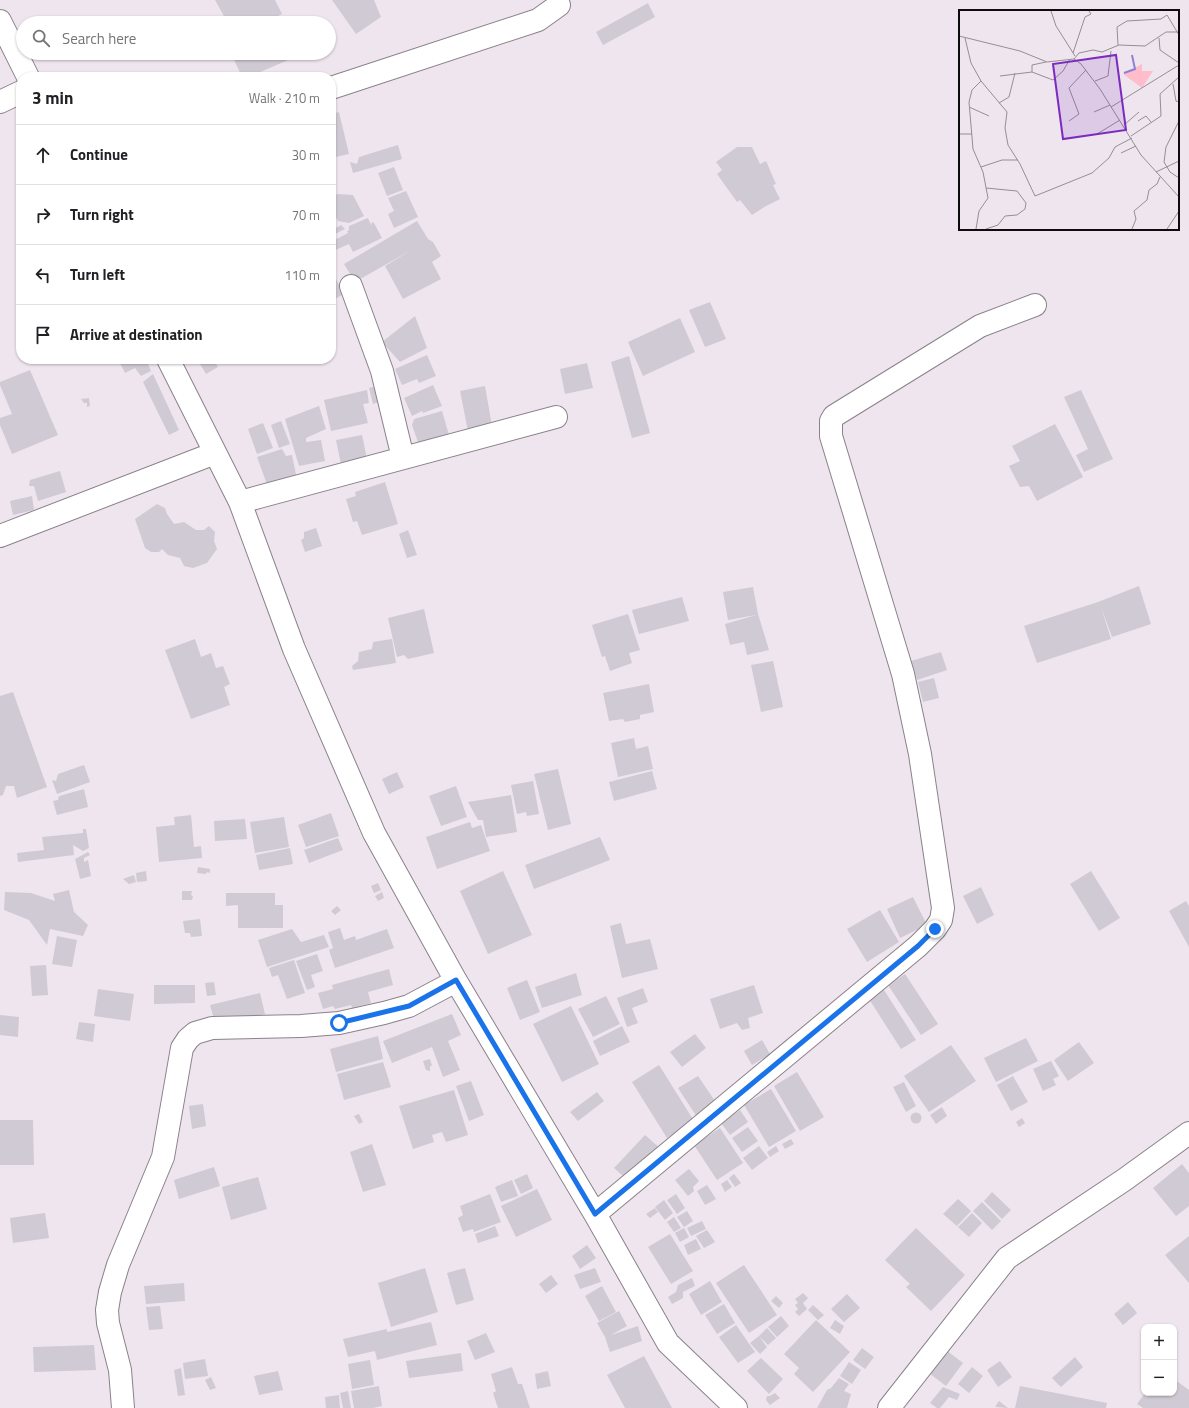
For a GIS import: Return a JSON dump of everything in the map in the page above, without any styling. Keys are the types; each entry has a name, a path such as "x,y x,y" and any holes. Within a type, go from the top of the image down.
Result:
{"street":[{"path":"336,86 538,20 559,5"},
{"path":"0,21 16,53"},
{"path":"20,60 26,72"},
{"path":"0,102 16,94"},
{"path":"351,286 382,371 403,458"},
{"path":"595,1214 918,946 935,929 941,920 943,908 921,762 903,674 831,436 831,421 834,416 980,326 1035,305"},
{"path":"170,364 240,502 294,649 374,833 456,980 595,1214 668,1343 736,1408"},
{"path":"240,502 556,417"},
{"path":"0,536 215,453"},
{"path":"123,1408 120,1370 108,1323 107,1310 110,1292 118,1265 163,1157 182,1048 188,1039 195,1033 212,1028 301,1026 347,1021 409,1006 456,980"},
{"path":"889,1408 1007,1258 1124,1180 1189,1133"}],"building":[{"path":"215,0 275,0 282,14 278,16 224,16"},
{"path":"332,0 374,0 381,17 356,34"},
{"path":"648,3 655,17 603,45 596,32"},
{"path":"234,60 288,60 260,72 240,72"},
{"path":"339,112 349,154 336,157 336,113"},
{"path":"398,145 402,159 353,173 350,162 357,164 359,157"},
{"path":"737,147 752,147 760,164 766,161 776,184 773,185 780,199 752,215 740,200 737,202 717,174 722,170 716,162"},
{"path":"394,167 403,190 387,196 378,173"},
{"path":"406,191 418,217 394,228 388,214 394,211 388,198"},
{"path":"337,194 353,195 364,216 349,223 338,221 336,217"},
{"path":"368,218 371,225 372,222 374,223 382,238 353,252 349,244 336,250 336,239 348,233 347,231 349,230 349,226"},
{"path":"417,221 428,239 433,242 441,256 432,262 441,279 403,299 385,266 413,249 355,282 344,264"},
{"path":"341,225 345,229 336,234 336,228"},
{"path":"336,279 344,294 336,298"},
{"path":"710,302 726,339 705,347 689,310"},
{"path":"415,316 427,348 400,362 382,342"},
{"path":"680,318 695,352 643,376 628,342"},
{"path":"427,355 436,376 419,383 417,379 402,385 395,369"},
{"path":"629,356 650,433 632,438 611,362"},
{"path":"587,363 593,388 565,394 560,369"},
{"path":"120,364 148,364 151,371 141,376 135,368 125,373"},
{"path":"200,364 216,364 218,367 206,374"},
{"path":"30,370 58,435 12,454 0,425 0,418 12,414 0,382"},
{"path":"153,374 179,430 169,435 143,382"},
{"path":"381,385 385,400 373,404 369,388"},
{"path":"433,385 442,406 423,413 422,411 412,416 404,398"},
{"path":"485,386 492,426 468,431 460,391"},
{"path":"367,390 369,403 363,404 368,423 331,431 324,400"},
{"path":"1081,390 1113,459 1084,472 1076,455 1088,449 1064,397"},
{"path":"89,398 90,406 87,407 87,403 84,403 81,399"},
{"path":"319,406 326,429 306,438 306,442 321,440 325,461 299,466 285,419"},
{"path":"442,411 451,442 415,447 418,442 412,425 414,419"},
{"path":"281,421 290,444 279,448 271,425"},
{"path":"263,423 273,448 257,454 248,429"},
{"path":"1055,424 1083,477 1037,501 1029,486 1020,487 1009,466 1020,461 1012,446"},
{"path":"362,435 368,464 342,469 336,440"},
{"path":"282,449 286,456 292,455 298,484 269,490 257,457"},
{"path":"60,471 66,492 38,501 34,486 29,486 30,480"},
{"path":"385,482 398,524 362,535 357,521 353,522 346,499 356,496 355,492"},
{"path":"32,496 34,510 13,515 10,501"},
{"path":"157,504 165,508 174,524 184,522 196,530 204,530 209,526 215,532 214,541 217,549 207,563 193,568 184,566 180,558 168,555 162,549 159,552 151,552 145,548 135,519"},
{"path":"316,528 322,546 305,552 301,540 304,538 304,532"},
{"path":"408,530 417,555 407,558 399,534"},
{"path":"1139,586 1151,624 1112,637 1101,607 1111,639 1037,663 1024,626 1098,602"},
{"path":"753,587 758,614 769,650 747,655 744,642 730,645 725,624 756,615 728,620 723,592"},
{"path":"682,597 689,621 639,634 632,610"},
{"path":"424,609 434,653 408,659 404,655 397,657 388,618"},
{"path":"628,614 640,650 629,653 632,663 610,671 605,656 602,657 592,625"},
{"path":"195,639 201,657 211,653 216,668 223,666 230,684 224,687 230,705 191,719 165,650"},
{"path":"392,639 396,663 353,670 352,666 358,661 359,652 372,649 373,642"},
{"path":"941,652 947,670 917,680 911,661"},
{"path":"773,661 783,707 761,712 751,665"},
{"path":"934,678 939,698 923,702 918,682"},
{"path":"649,684 654,712 640,715 640,719 625,722 623,719 609,721 603,693"},
{"path":"13,692 47,787 17,798 14,786 6,786 3,795 0,796 0,696"},
{"path":"634,738 636,749 648,746 653,769 618,777 611,743"},
{"path":"84,765 90,782 57,794 52,780 56,781 58,774"},
{"path":"558,769 571,824 548,830 534,774"},
{"path":"652,771 657,789 614,801 609,782"},
{"path":"397,772 404,787 389,794 382,779"},
{"path":"533,781 539,814 527,816 526,812 517,814 511,785"},
{"path":"456,786 467,817 441,826 429,796"},
{"path":"84,789 88,807 57,815 53,801 58,800 59,796"},
{"path":"511,795 517,832 486,837 483,820 478,820 468,802"},
{"path":"331,813 339,836 306,847 298,825"},
{"path":"191,815 194,847 201,846 202,858 159,862 156,827 175,825 174,817"},
{"path":"284,817 289,847 255,853 250,822"},
{"path":"245,819 247,839 215,841 214,821"},
{"path":"470,822 472,828 481,825 490,851 437,869 426,837"},
{"path":"83,829 86,829 89,848 83,851 73,845 74,855 18,862 17,853 44,850 42,837 83,833"},
{"path":"600,837 610,860 534,889 525,865"},
{"path":"338,838 343,850 309,863 304,850"},
{"path":"290,848 293,864 259,870 256,855"},
{"path":"88,852 90,855 84,858 84,862 88,860 91,876 80,879 75,859"},
{"path":"198,867 210,869 210,873 197,873"},
{"path":"146,871 147,881 137,882 136,873"},
{"path":"503,871 532,935 488,954 460,891"},
{"path":"1091,871 1120,918 1099,931 1070,884"},
{"path":"134,875 136,882 129,884 123,879"},
{"path":"378,883 381,890 374,893 371,886"},
{"path":"981,887 994,915 977,924 963,896"},
{"path":"69,890 74,912 88,925 83,936 50,929 47,945 29,920 4,910 5,892 31,893 55,901 53,894"},
{"path":"182,891 192,891 192,900 182,900"},
{"path":"382,892 384,898 378,901 375,896"},
{"path":"226,893 275,893 275,905 283,905 283,928 238,928 238,905 226,906"},
{"path":"913,897 927,925 900,938 887,909"},
{"path":"1186,901 1189,906 1189,947 1169,911"},
{"path":"337,906 341,910 335,915 331,911"},
{"path":"880,910 899,942 867,962 847,929"},
{"path":"200,919 202,936 191,937 190,933 185,933 183,921"},
{"path":"621,923 626,944 650,939 658,969 622,978 610,926"},
{"path":"340,928 344,940 355,936 356,940 387,929 394,948 335,968 329,950 333,948 328,932"},
{"path":"292,929 301,942 324,935 329,947 267,967 258,940"},
{"path":"57,936 77,940 72,967 52,964"},
{"path":"317,954 323,971 311,975 315,987 307,990 296,961"},
{"path":"294,960 305,993 287,999 278,975 272,977 269,968"},
{"path":"46,965 48,995 32,996 30,966"},
{"path":"389,969 393,985 368,992 371,1003 352,1008 351,1005 335,1009 333,1006 323,1009 318,993 333,989 332,985"},
{"path":"576,973 582,995 542,1008 535,987"},
{"path":"905,974 938,1024 921,1035 888,985"},
{"path":"527,980 540,1012 520,1020 507,988"},
{"path":"214,982 216,995 207,996 205,983"},
{"path":"154,985 195,985 195,1003 154,1004"},
{"path":"754,985 763,1013 748,1018 750,1028 742,1030 737,1023 720,1029 710,999"},
{"path":"643,988 648,1002 632,1008 638,1023 627,1027 617,998"},
{"path":"98,989 134,994 130,1021 94,1016"},
{"path":"884,990 916,1040 901,1049 869,999"},
{"path":"260,993 265,1014 216,1026 210,1005"},
{"path":"606,996 620,1024 593,1037 578,1009"},
{"path":"571,1006 599,1064 562,1082 533,1024"},
{"path":"452,1014 461,1035 448,1041 460,1070 443,1077 432,1047 392,1063 383,1041"},
{"path":"0,1015 19,1017 18,1037 0,1035"},
{"path":"79,1022 95,1024 93,1042 76,1039"},
{"path":"622,1026 630,1042 600,1056 593,1041"},
{"path":"695,1034 706,1048 682,1067 670,1052"},
{"path":"378,1036 383,1059 336,1072 330,1049"},
{"path":"1026,1038 1038,1061 996,1082 984,1058"},
{"path":"762,1040 770,1054 752,1065 744,1051"},
{"path":"1079,1042 1094,1063 1068,1081 1054,1060"},
{"path":"951,1045 976,1081 929,1112 904,1076"},
{"path":"430,1059 432,1066 430,1066 430,1071 426,1070 423,1061"},
{"path":"1051,1061 1059,1076 1053,1079 1056,1085 1043,1091 1033,1069"},
{"path":"383,1062 391,1087 344,1100 337,1074"},
{"path":"659,1065 694,1121 667,1138 632,1082"},
{"path":"797,1072 824,1117 800,1131 774,1086"},
{"path":"698,1076 717,1104 697,1117 678,1088"},
{"path":"1013,1076 1028,1102 1011,1111 997,1085"},
{"path":"471,1081 484,1115 469,1121 456,1086"},
{"path":"904,1082 916,1106 906,1112 893,1087"},
{"path":"771,1089 796,1131 769,1147 744,1105"},
{"path":"454,1090 468,1135 446,1142 442,1132 432,1135 434,1142 413,1149 399,1106"},
{"path":"597,1092 604,1101 578,1121 570,1112"},
{"path":"203,1104 206,1126 192,1129 189,1106"},
{"path":"942,1107 947,1116 936,1124 930,1115"},
{"path":"740,1110 748,1122 730,1135 721,1123"},
{"path":"916,1112 920,1114 922,1118 920,1122 916,1124 912,1122 910,1118 912,1114"},
{"path":"359,1114 363,1122 359,1124 354,1116"},
{"path":"1022,1118 1025,1123 1019,1127 1016,1122"},
{"path":"0,1120 33,1120 34,1165 0,1165"},
{"path":"748,1127 758,1141 742,1152 732,1138"},
{"path":"720,1128 743,1163 717,1180 694,1145"},
{"path":"645,1135 661,1149 630,1182 614,1168"},
{"path":"791,1139 794,1144 785,1149 782,1144"},
{"path":"372,1144 386,1185 363,1192 350,1152"},
{"path":"759,1146 768,1158 752,1170 743,1158"},
{"path":"776,1146 779,1151 770,1157 767,1152"},
{"path":"1182,1164 1189,1173 1189,1206 1176,1216 1153,1188"},
{"path":"214,1167 220,1186 179,1199 174,1180"},
{"path":"689,1169 699,1181 693,1187 694,1191 688,1196 675,1180"},
{"path":"527,1174 533,1188 521,1194 514,1180"},
{"path":"734,1174 741,1183 735,1187 729,1178"},
{"path":"258,1177 267,1209 231,1220 222,1187"},
{"path":"512,1180 518,1196 501,1202 495,1187"},
{"path":"727,1180 732,1187 725,1192 721,1184"},
{"path":"707,1185 716,1199 705,1205 697,1191"},
{"path":"537,1189 552,1220 516,1237 501,1206"},
{"path":"992,1192 1011,1210 1002,1219 984,1201"},
{"path":"490,1194 501,1222 474,1232 473,1229 463,1232 458,1218 463,1215 460,1206"},
{"path":"676,1194 685,1208 677,1214 667,1200"},
{"path":"958,1199 971,1211 957,1226 943,1214"},
{"path":"664,1200 673,1213 665,1220 655,1207"},
{"path":"982,1202 1001,1221 992,1230 973,1211"},
{"path":"655,1208 658,1212 650,1218 646,1214"},
{"path":"687,1211 693,1221 684,1227 677,1217"},
{"path":"45,1213 49,1238 13,1243 10,1218"},
{"path":"972,1213 982,1223 969,1237 958,1227"},
{"path":"674,1217 681,1228 674,1232 667,1222"},
{"path":"702,1221 706,1229 691,1236 687,1228"},
{"path":"495,1226 499,1236 478,1243 475,1234"},
{"path":"684,1228 689,1237 680,1242 675,1233"},
{"path":"916,1228 965,1275 931,1311 906,1287 910,1284 885,1260"},
{"path":"707,1230 715,1242 704,1248 696,1236"},
{"path":"670,1234 693,1271 671,1284 648,1247"},
{"path":"1189,1236 1189,1283 1165,1255"},
{"path":"696,1239 701,1249 688,1255 684,1245"},
{"path":"587,1245 596,1258 580,1269 572,1256"},
{"path":"744,1265 777,1315 749,1333 716,1283"},
{"path":"425,1268 438,1312 391,1327 378,1283"},
{"path":"465,1268 474,1300 456,1305 447,1273"},
{"path":"595,1268 601,1282 580,1289 574,1275"},
{"path":"551,1275 558,1284 546,1293 539,1284"},
{"path":"692,1278 695,1286 683,1292 683,1298 672,1304 668,1297 676,1292 678,1285"},
{"path":"710,1281 722,1302 701,1315 689,1294"},
{"path":"184,1283 185,1301 146,1304 144,1286"},
{"path":"602,1286 616,1312 599,1321 585,1296"},
{"path":"803,1293 808,1298 803,1303 807,1309 799,1316 795,1312 798,1309 795,1305 798,1303 795,1299"},
{"path":"847,1294 860,1308 844,1322 831,1309"},
{"path":"776,1296 783,1303 779,1308 771,1301"},
{"path":"1128,1302 1137,1313 1123,1325 1114,1314"},
{"path":"724,1304 735,1323 717,1334 705,1315"},
{"path":"813,1305 824,1315 818,1320 808,1310"},
{"path":"160,1306 163,1329 149,1330 146,1307"},
{"path":"619,1311 627,1326 611,1335 638,1326 642,1341 610,1352 605,1337 597,1323"},
{"path":"781,1316 789,1326 777,1337 768,1327"},
{"path":"816,1320 850,1352 813,1392 794,1374 799,1368 784,1354"},
{"path":"835,1320 844,1326 840,1334 830,1328"},
{"path":"431,1322 437,1345 377,1360 375,1351 348,1357 343,1339 387,1329 387,1332"},
{"path":"736,1325 755,1352 738,1363 719,1337"},
{"path":"767,1328 776,1338 768,1345 759,1336"},
{"path":"486,1333 495,1352 475,1360 467,1341"},
{"path":"759,1336 767,1347 760,1354 750,1343"},
{"path":"94,1345 96,1370 34,1372 33,1347"},
{"path":"942,1347 963,1363 946,1386 925,1370"},
{"path":"862,1348 874,1357 865,1369 853,1360"},
{"path":"461,1353 463,1371 409,1378 406,1361"},
{"path":"644,1356 672,1408 625,1408 607,1375"},
{"path":"1075,1357 1083,1367 1061,1387 1052,1378"},
{"path":"761,1358 783,1379 769,1394 747,1371"},
{"path":"205,1359 208,1376 185,1379 183,1363"},
{"path":"370,1360 374,1385 352,1389 348,1364"},
{"path":"1000,1361 1012,1377 998,1387 987,1370"},
{"path":"849,1362 861,1370 852,1384 840,1376"},
{"path":"512,1367 518,1384 522,1384 530,1408 498,1408 493,1393 496,1391 491,1374"},
{"path":"972,1367 983,1376 969,1393 958,1384"},
{"path":"181,1368 185,1395 178,1396 174,1370"},
{"path":"278,1371 283,1390 259,1395 254,1376"},
{"path":"548,1371 551,1386 537,1389 535,1374"},
{"path":"211,1377 216,1388 210,1390 205,1380"},
{"path":"839,1378 849,1384 844,1391 851,1394 847,1408 817,1408 827,1390 831,1388"},
{"path":"1177,1381 1189,1390 1189,1408 1143,1408 1137,1404 1143,1396 1177,1396"},
{"path":"379,1386 382,1406 373,1408 354,1408 351,1391"},
{"path":"1020,1386 1107,1403 1106,1408 1015,1408"},
{"path":"943,1387 960,1394 957,1400 949,1397 940,1408 937,1408 930,1403"},
{"path":"348,1391 351,1408 343,1408 340,1393"},
{"path":"775,1393 780,1398 770,1405 766,1400 767,1396"},
{"path":"339,1395 340,1408 326,1408 325,1397"},
{"path":"999,1401 1008,1408 995,1407"}],"route":[{"path":"339,1023 409,1006 456,980 595,1214 918,946 935,929"}]}
